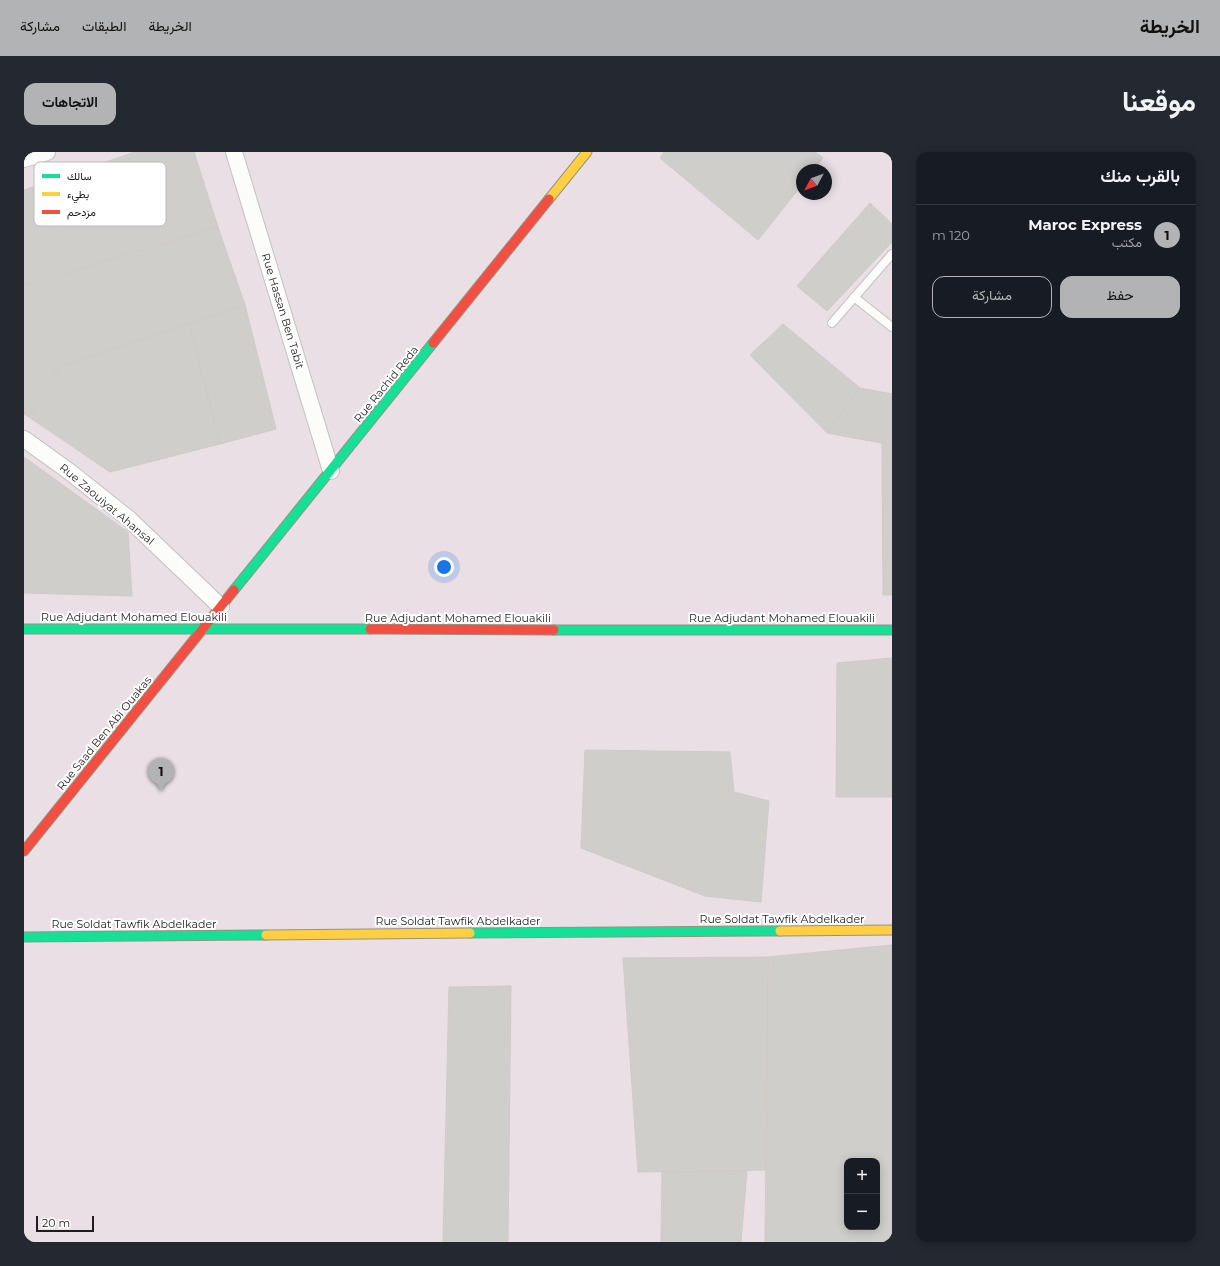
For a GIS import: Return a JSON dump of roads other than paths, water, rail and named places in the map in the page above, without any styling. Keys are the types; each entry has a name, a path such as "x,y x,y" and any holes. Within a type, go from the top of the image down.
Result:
{"street":[{"path":"24,159 47,152"},
{"name":"Rue Hassan Ben Tabit","path":"234,152 331,470"},
{"name":"Rue Rachid Reda","path":"203,630 587,152"},
{"name":"Rue Zaouiyat Ahansal","path":"24,439 70,472 129,519 221,607"},
{"name":"Rue Adjudant Mohamed Elouakili","path":"24,629 892,630"},
{"name":"Rue Saad Ben Abi Ouakas","path":"24,851 203,630"},
{"name":"Rue Soldat Tawfik Abdelkader","path":"24,937 892,930"}],"lane":[{"path":"832,323 892,254"},
{"path":"854,297 892,327"}],"place":[{"name":"Maroc Express","path":"161,791"}]}
